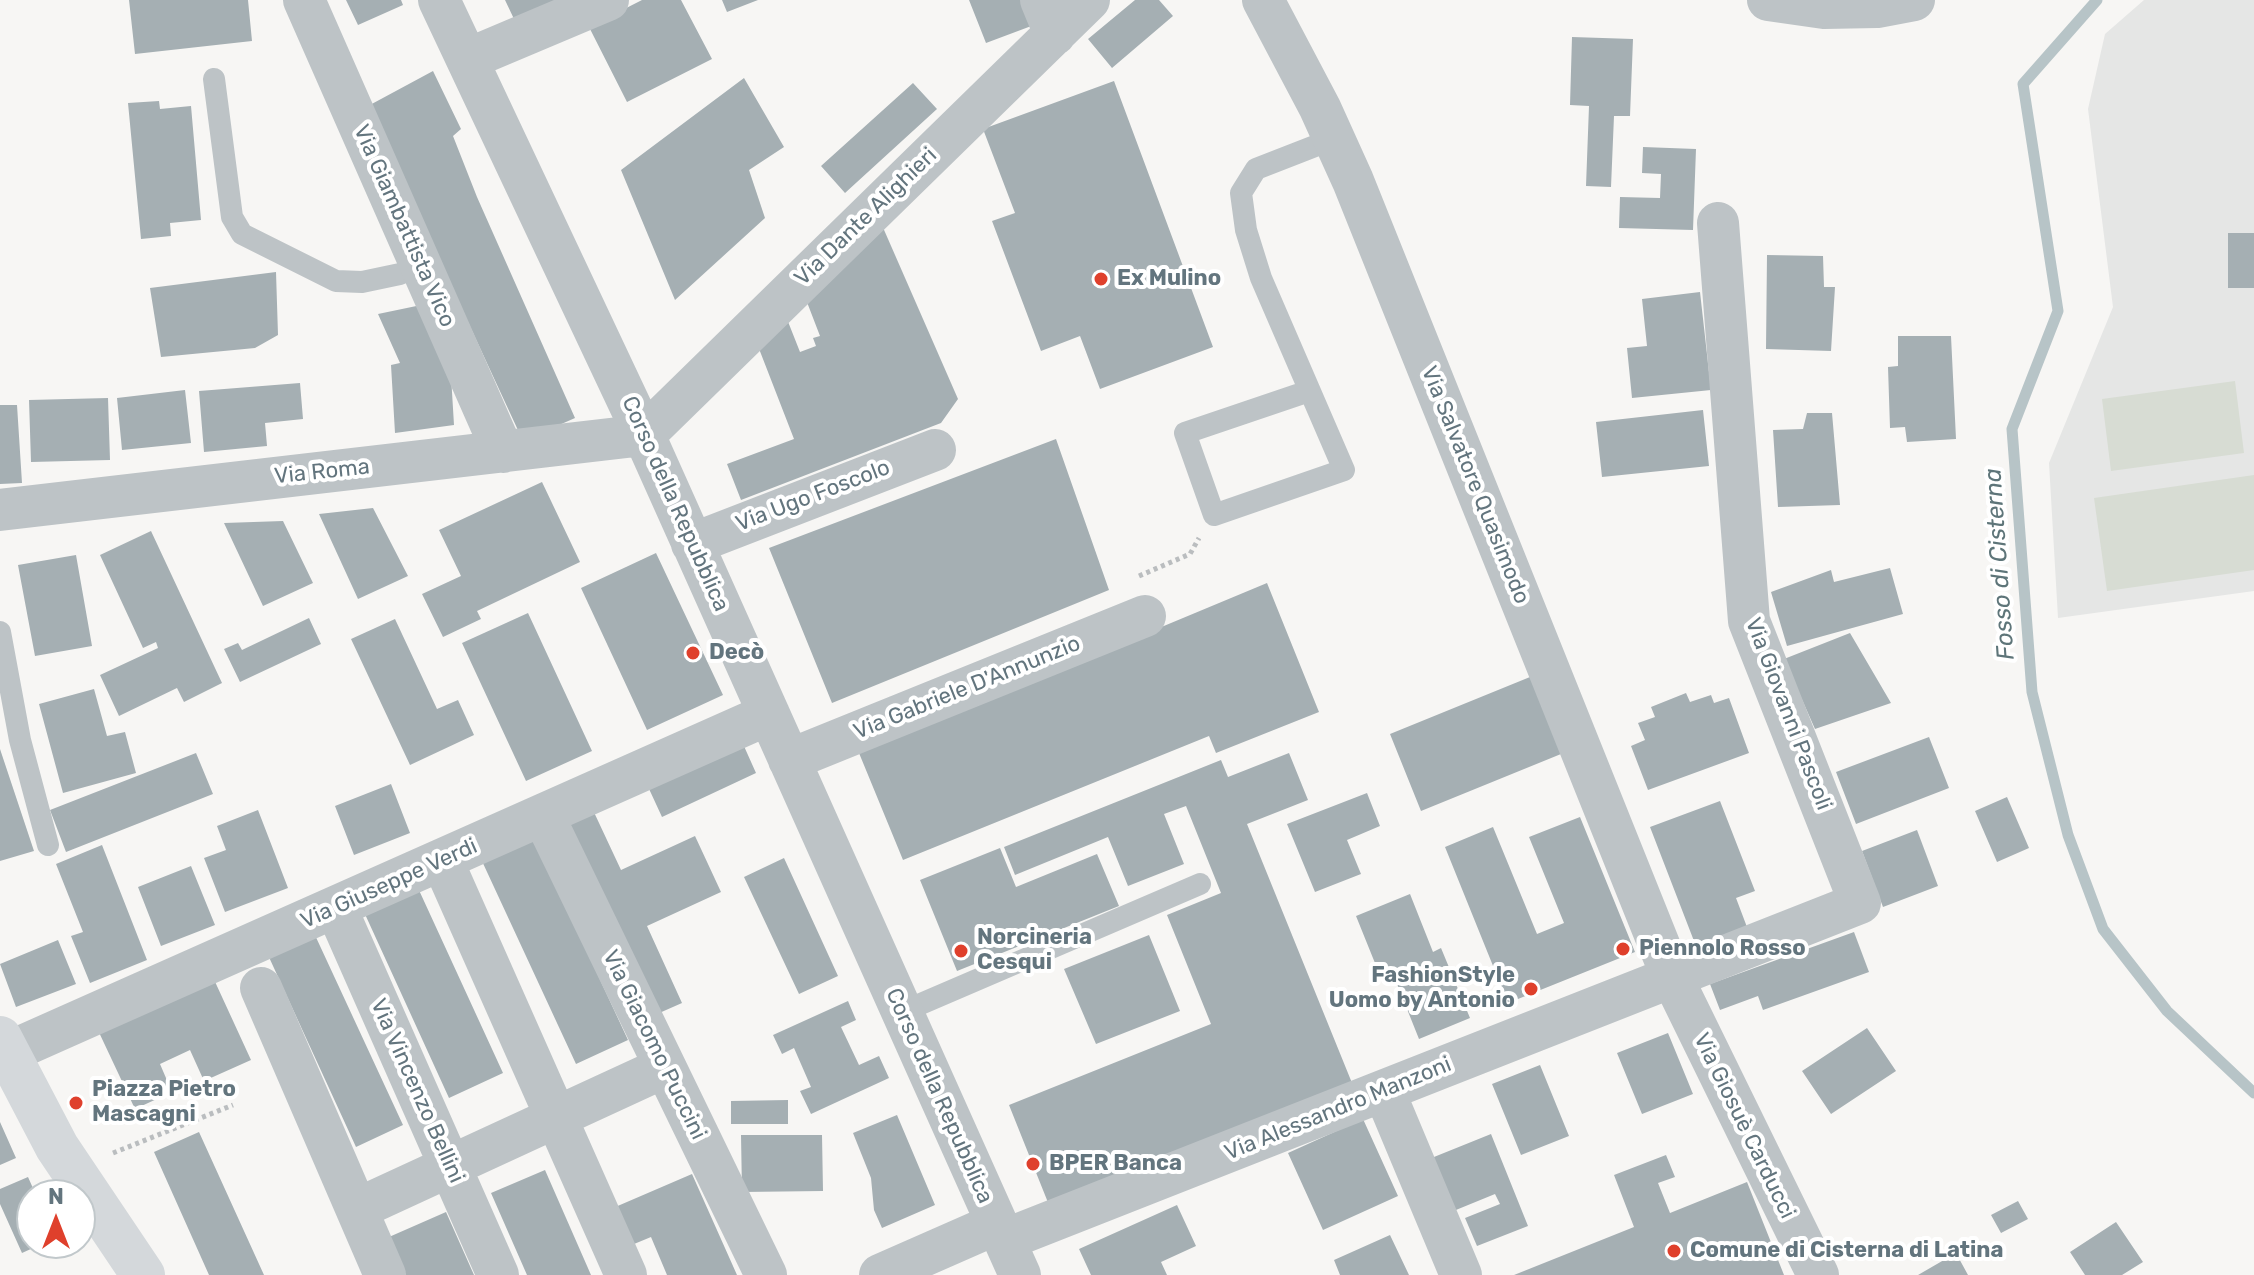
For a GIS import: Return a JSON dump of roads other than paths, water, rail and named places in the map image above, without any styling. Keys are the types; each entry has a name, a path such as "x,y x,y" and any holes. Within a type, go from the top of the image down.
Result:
{"street":[{"name":"Via Giambattista Vico","path":"304,0 503,452"},
{"name":"Corso della Repubblica","path":"439,0 644,435 1007,1246"},
{"path":"468,59 608,0"},
{"name":"Via Dante Alighieri","path":"644,435 1048,17 1089,0"},
{"name":"Via Salvatore Quasimodo","path":"1263,0 1320,108 1353,181 1672,977"},
{"path":"1768,0 1852,8 1914,0"},
{"name":"Via Giovanni Pascoli","path":"1672,977 1860,903 1749,621 1718,223"},
{"name":"Via Roma","path":"0,510 644,435"},
{"name":"Via Ugo Foscolo","path":"692,544 935,450"},
{"name":"Via Gabriele D'Annunzio","path":"789,760 1137,598"},
{"name":"Via Giuseppe Verdi","path":"3,1049 336,908 769,714"},
{"name":"Via Giacomo Puccini","path":"543,815 766,1275"},
{"path":"442,860 626,1275"},
{"name":"Via Vincenzo Bellini","path":"336,908 498,1275"},
{"name":"Via Alessandro Manzoni","path":"880,1275 1007,1246 1672,977"},
{"name":"Via Giosuè Carducci","path":"1672,977 1818,1275"},
{"path":"261,988 385,1275"},
{"path":"3,1049 57,1147 143,1275"},
{"path":"357,1209 665,1067"},
{"path":"1384,1091 1461,1275"}],"lane":[{"path":"214,79 232,217 242,234 336,281 362,282 400,274 420,264"},
{"path":"1309,391 1185,433 1214,515 1344,470 1261,278 1246,230 1241,193 1256,169 1333,139"},
{"path":"0,632 20,740 48,845"},
{"path":"902,1012 1200,884"}],"waterway":[{"name":"Fosso di Cisterna","path":"2097,0 2023,84 2058,311 2012,429 2032,692 2068,835 2103,929 2167,1011 2254,1093"}],"place":[{"name":"Ex Mulino","path":"1101,279"},
{"name":"Decò","path":"693,653"},
{"name":"Piennolo Rosso","path":"1623,949"},
{"name":"Norcineria Cesqui","path":"961,951"},
{"name":"FashionStyle Uomo by Antonio","path":"1531,989"},
{"name":"Piazza Pietro Mascagni","path":"76,1103"},
{"name":"BPER Banca","path":"1033,1164"},
{"name":"Comune di Cisterna di Latina","path":"1674,1251"}]}
